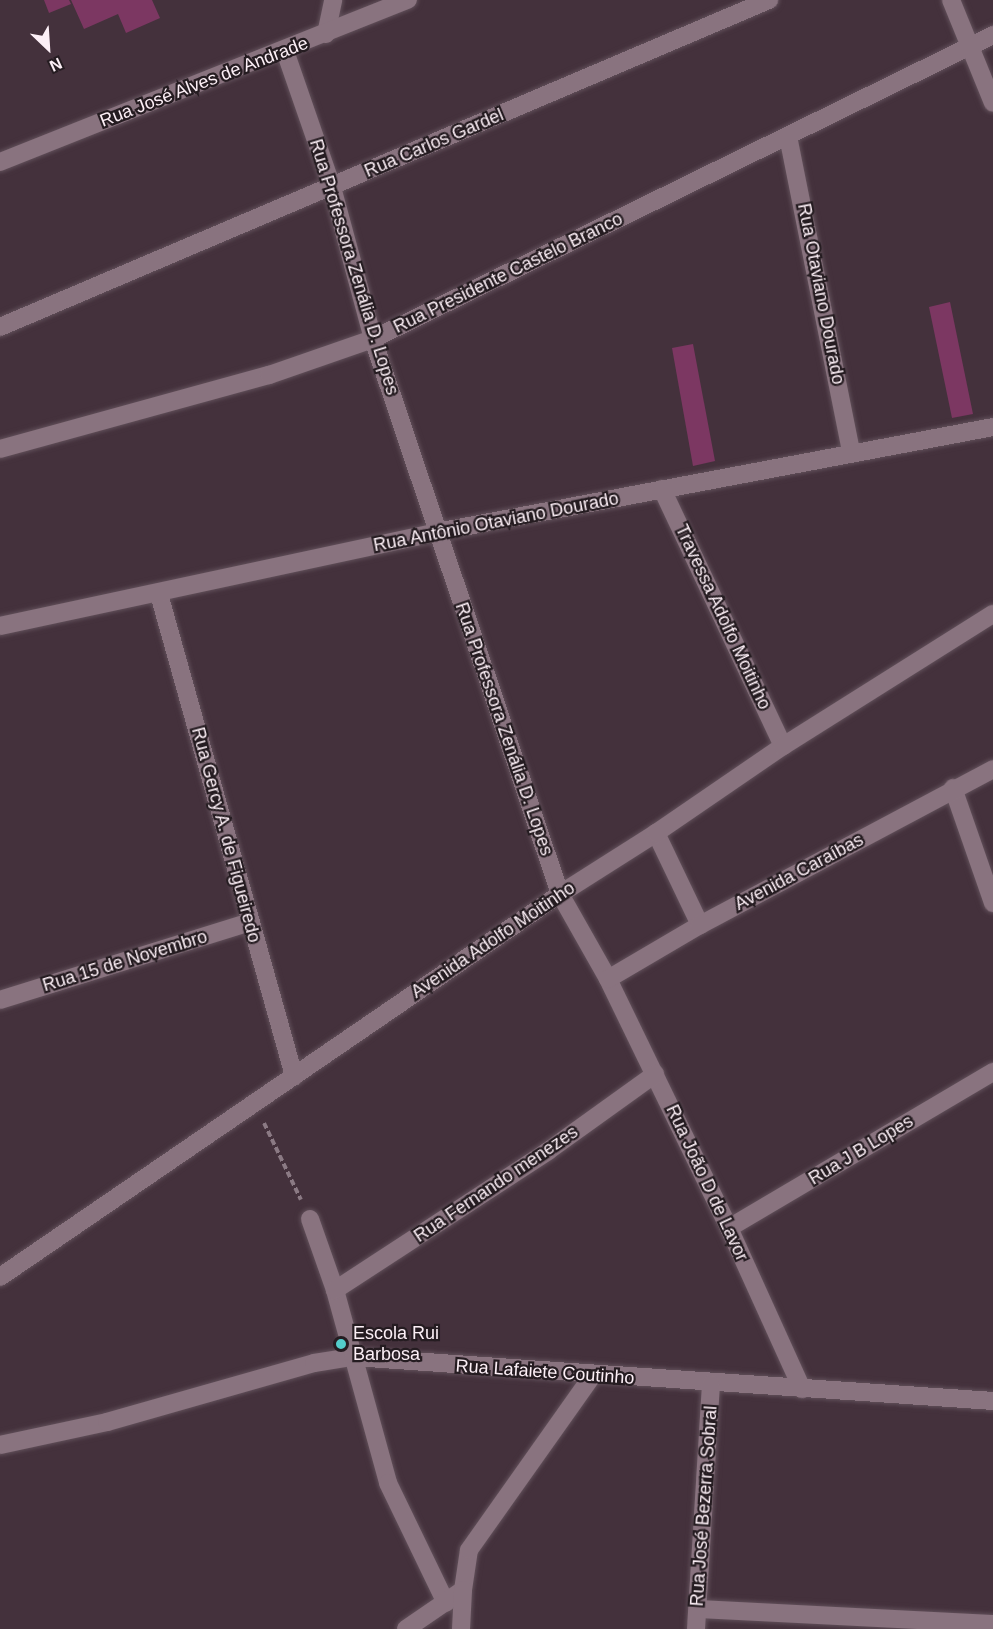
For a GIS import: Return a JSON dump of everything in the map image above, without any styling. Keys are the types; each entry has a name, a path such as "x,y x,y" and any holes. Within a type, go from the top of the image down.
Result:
{"street":[{"path":"326,34 333,0"},
{"name":"Rua José Alves de Andrade","path":"0,162 285,51 408,0"},
{"name":"Rua Carlos Gardel","path":"0,327 769,0"},
{"path":"951,0 993,103"},
{"name":"Rua Presidente Castelo Branco","path":"0,449 259,378 373,339 993,35"},
{"name":"Rua Professora Zenália D. Lopes","path":"285,51 332,187 373,339 560,894 608,979"},
{"name":"Rua Otaviano Dourado","path":"788,136 851,452"},
{"name":"Rua Antônio Otaviano Dourado","path":"0,626 159,594 437,532 993,427"},
{"name":"Travessa Adolfo Moitinho","path":"662,489 783,746"},
{"name":"Rua Gercy A. de Figueiredo","path":"159,594 294,1076"},
{"name":"Avenida Adolfo Moitinho","path":"0,1277 560,894 656,833 783,746 993,614"},
{"name":"Avenida Caraíbas","path":"608,979 700,925 953,788 993,769"},
{"path":"953,788 993,903"},
{"path":"656,833 700,925"},
{"name":"Rua 15 de Novembro","path":"0,1000 250,922"},
{"name":"Rua João D de Lavor","path":"608,979 729,1228 802,1389"},
{"name":"Rua J B Lopes","path":"729,1228 993,1072"},
{"name":"Rua Fernando menezes","path":"335,1290 548,1151 655,1074"},
{"path":"310,1219 335,1290 388,1483 446,1603"},
{"name":"Rua Lafaiete Coutinho","path":"0,1445 107,1422 314,1363 353,1357 592,1376 993,1401"},
{"path":"461,1629 463,1590 469,1550 592,1376"},
{"name":"Rua José Bezerra Sobral","path":"696,1629 711,1383"},
{"path":"406,1629 463,1590"},
{"path":"698,1610 937,1625 993,1623"}],"path":[{"path":"255,1104 310,1219"}],"building":[{"path":"44,0 69,0 71,4 49,13"},
{"path":"71,0 152,0 160,18 126,33 118,14 84,29"},
{"path":"950,302 973,414 952,418 929,307"},
{"path":"693,344 715,461 693,466 672,348"}],"place":[{"name":"Escola Rui Barbosa","path":"341,1344"}]}
